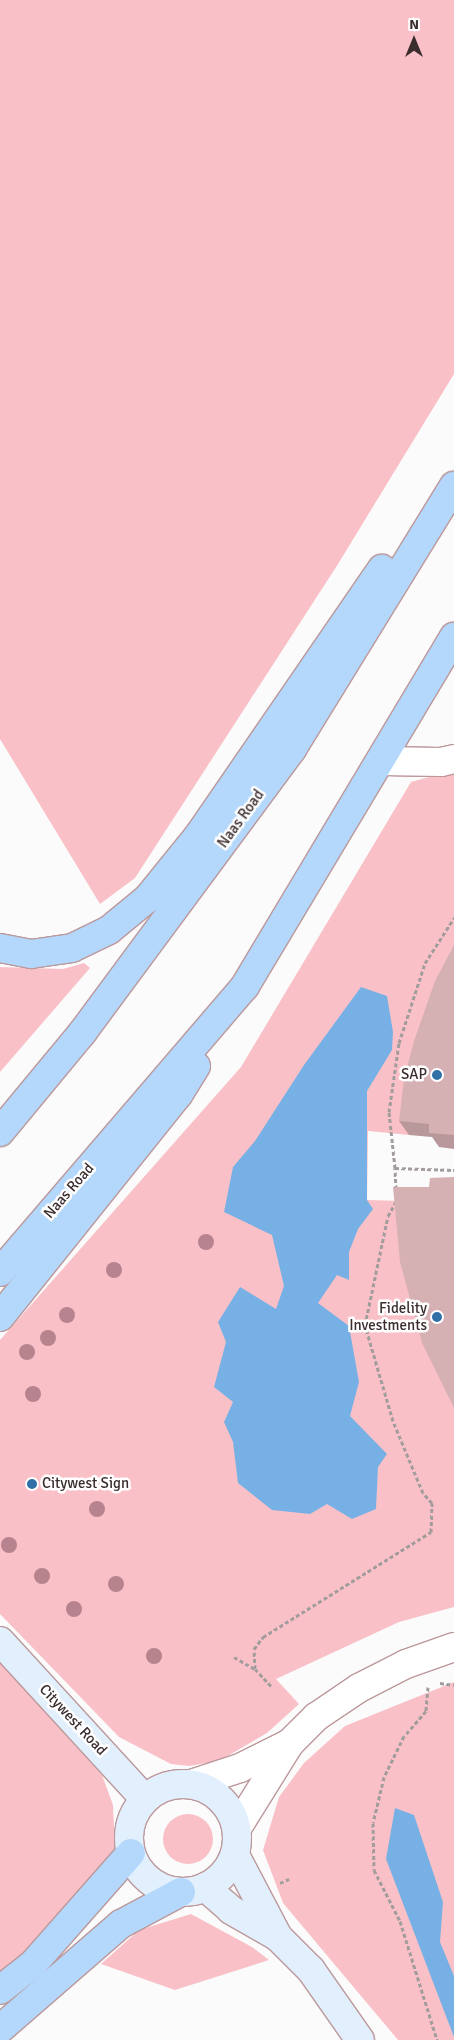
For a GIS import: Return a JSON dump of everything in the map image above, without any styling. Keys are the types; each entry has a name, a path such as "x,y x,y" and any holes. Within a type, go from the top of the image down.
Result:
{"highway":[{"path":"0,948 31,954 72,948 109,930 148,898 199,836 454,468"},
{"name":"Naas Road","path":"0,1132 82,1033 292,749 454,486"},
{"name":"Naas Road","path":"0,1272 246,986 312,870 382,761 454,637"},
{"path":"0,1317 178,1095 246,986"},
{"path":"0,1990 33,1964 131,1853"},
{"path":"0,2029 122,1924 193,1890"}],"main road":[{"name":"Citywest Road","path":"0,1641 145,1799"},
{"path":"191,1784 221,1799 231,1812 237,1828 235,1855 218,1880 193,1890 164,1889 150,1880 138,1868 131,1853 131,1824 145,1799 159,1789 191,1784"},
{"path":"235,1855 278,1937"},
{"path":"193,1890 278,1937 311,1970 360,2040"}],"street":[{"path":"382,761 441,762 454,759"},
{"path":"237,1828 290,1743 316,1717 359,1688 406,1664 454,1647"},
{"path":"191,1784 240,1768 290,1743"}],"path":[{"path":"255,1669 254,1649 263,1637 431,1532 432,1503 423,1493 393,1421 365,1325 388,1216 397,1200 389,1112 399,1043 425,963 454,918"},
{"path":"395,1168 454,1170"},
{"path":"234,1657 255,1669 271,1686"},
{"path":"428,1682 426,1711 404,1736 384,1777 374,1823 374,1870 400,1921 437,2040"},
{"path":"437,1683 454,1685"}],"shaded area":[{"path":"0,0 454,0 454,374 338,564 135,878 100,904 0,739"},
{"path":"454,770 454,978 424,1056 409,1135 368,1131 367,1200 403,1201 454,1402 454,1607 399,1622 276,1679 299,1704 267,1733 219,1761 189,1766 171,1764 119,1737 0,1614 0,1340 241,1067 411,782"},
{"path":"84,963 90,968 0,1072 0,967 63,969"},
{"path":"0,1663 102,1775 113,1805 115,1850 92,1897 0,1979"},
{"path":"454,1682 454,2040 398,2040 283,1903 263,1850 279,1797 304,1763 345,1726"},
{"path":"183,1814 193,1814 206,1821 213,1834 213,1844 206,1857 193,1864 183,1864 174,1860 167,1853 163,1844 163,1834 167,1825 174,1818"},
{"path":"191,1914 252,1947 269,1960 175,1990 101,1964 139,1930"}],"water":[{"path":"361,987 387,996 393,1032 392,1050 367,1091 367,1200 373,1209 358,1229 349,1252 349,1280 337,1275 318,1303 349,1326 359,1382 350,1416 387,1454 378,1467 376,1509 352,1519 327,1504 310,1514 272,1510 238,1483 233,1442 224,1422 233,1402 214,1387 226,1342 218,1322 240,1287 276,1309 284,1286 272,1235 224,1212 233,1167 255,1141 304,1065"},
{"path":"395,1808 414,1815 443,1902 440,1942 454,1976 454,2037 386,1859"}],"building":[{"name":"SAP","path":"454,945 454,1135 429,1133 429,1124 399,1121 404,1079 414,1041 435,981"},
{"name":"Fidelity Investments","path":"454,1177 454,1408 422,1343 400,1262 393,1187 429,1187 430,1178"}],"place":[{"name":"SAP","path":"437,1075"},
{"name":"Fidelity Investments","path":"437,1317"},
{"name":"Citywest Sign","path":"32,1484"}]}
